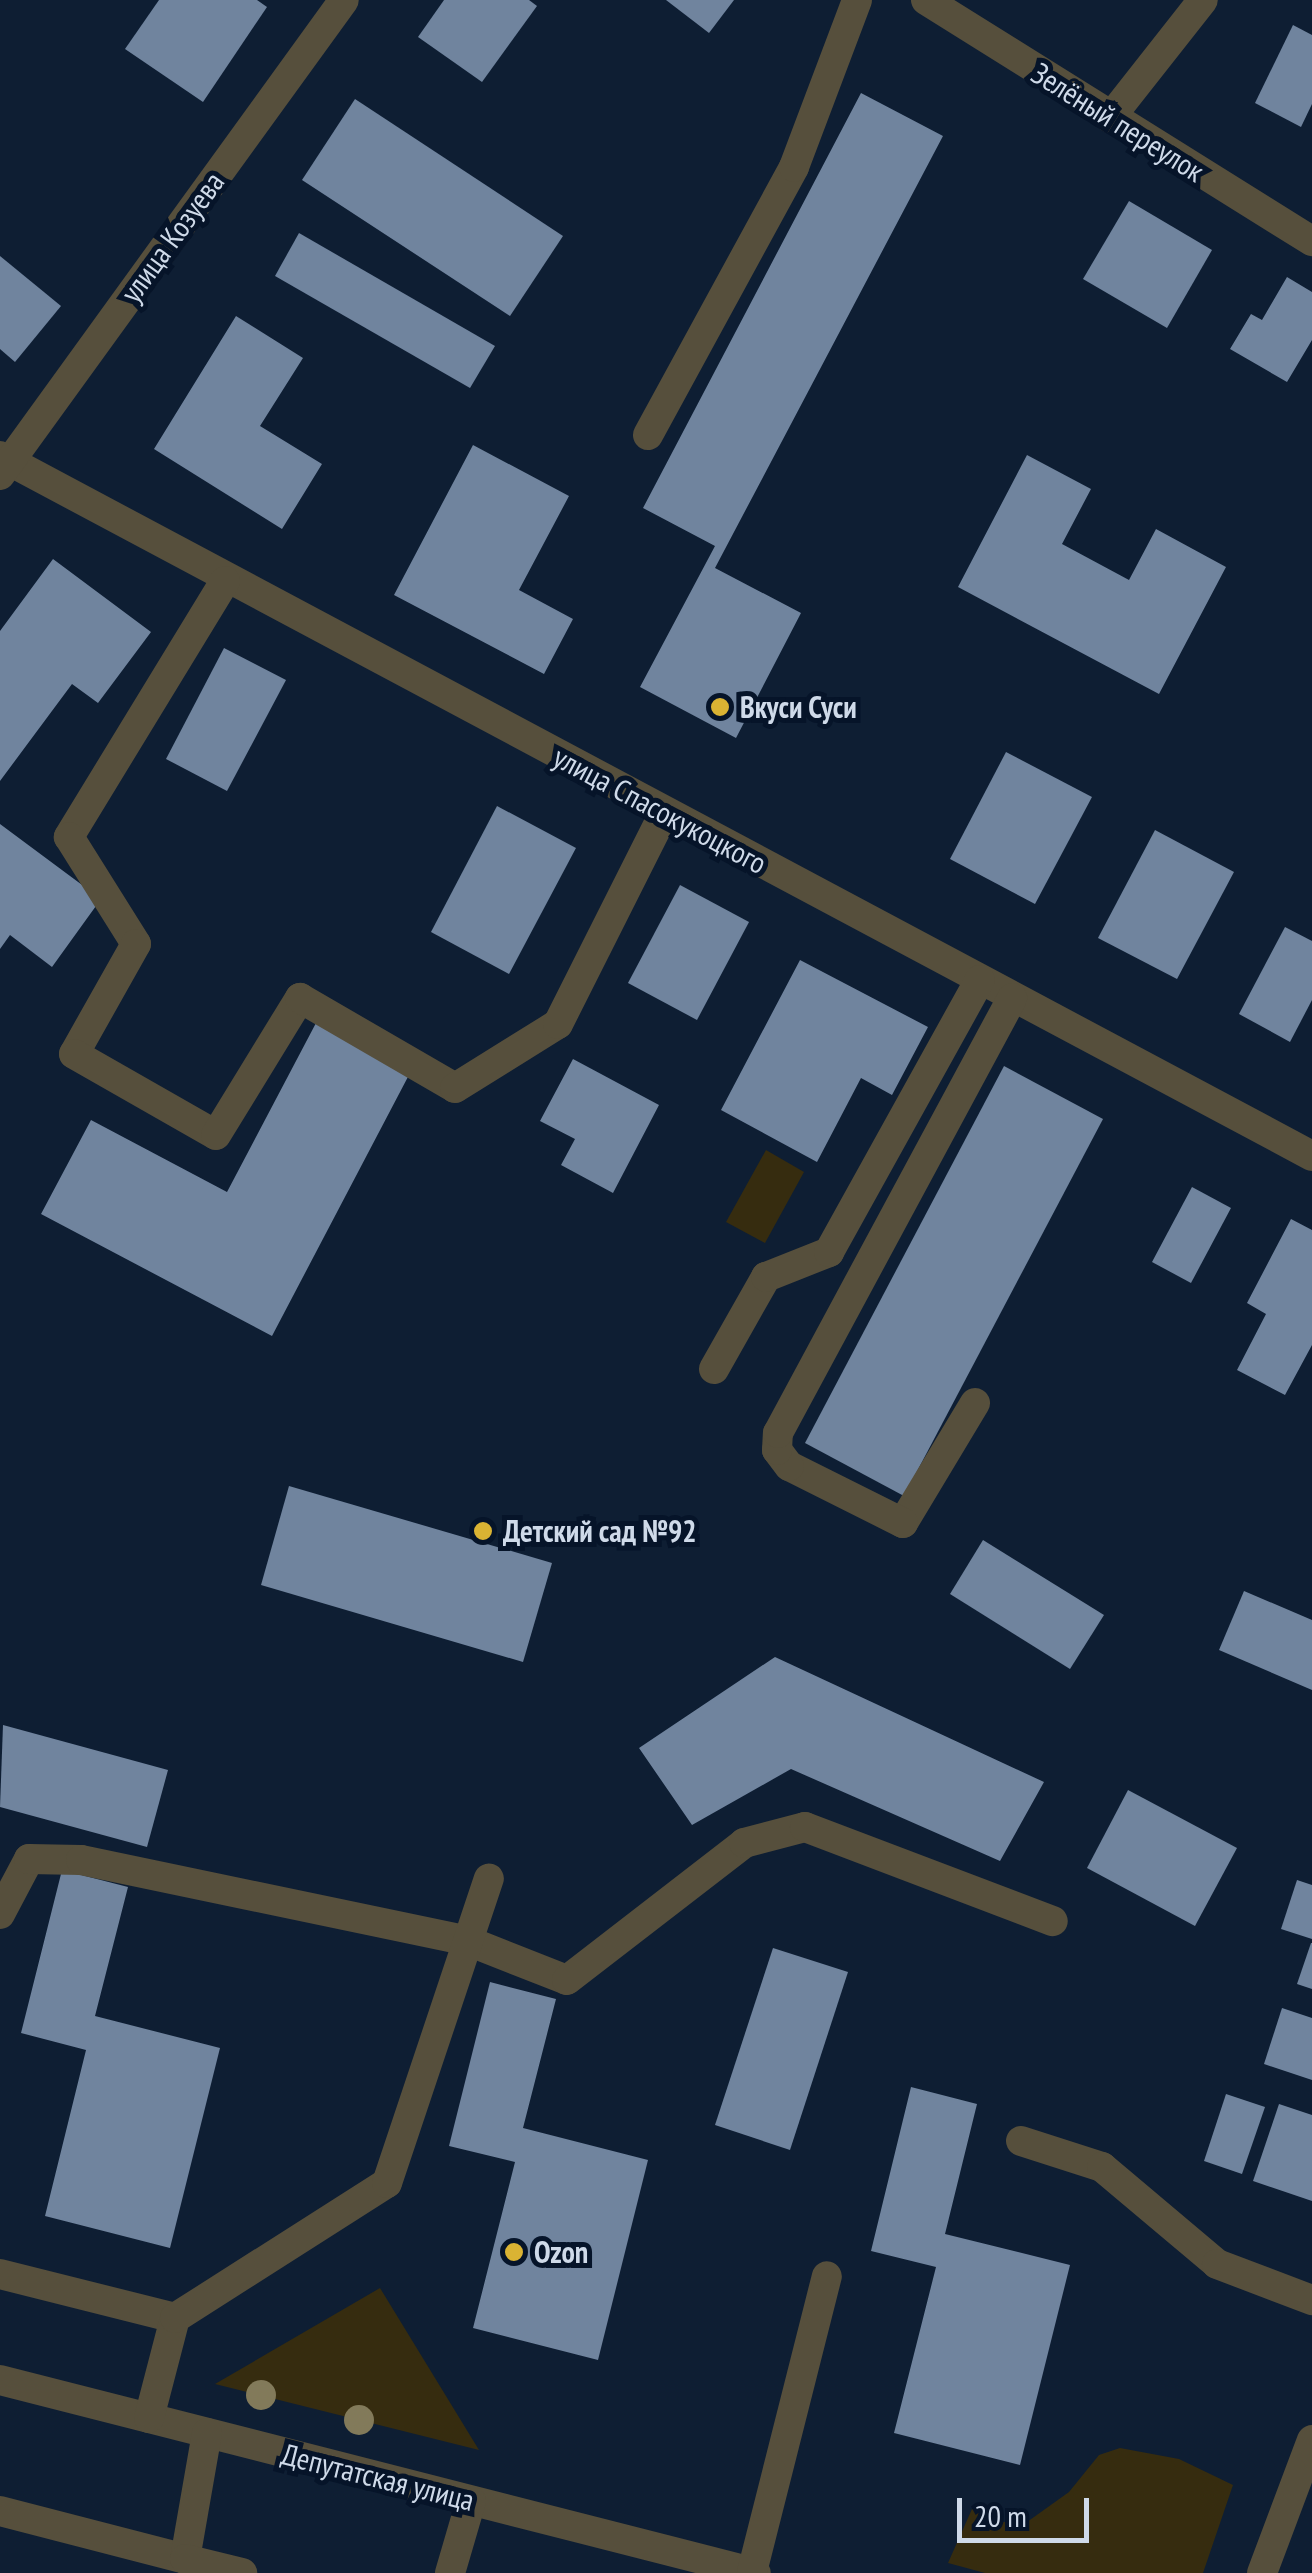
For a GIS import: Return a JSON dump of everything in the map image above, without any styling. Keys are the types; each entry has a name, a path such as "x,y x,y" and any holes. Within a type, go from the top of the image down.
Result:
{"street":[{"name":"улица Козуева","path":"2,465 344,0"},
{"path":"648,435 794,167 856,0"},
{"name":"Зелёный переулок","path":"926,0 1110,118 1312,240"},
{"path":"1110,118 1203,0"},
{"name":"улица Спасокукоцкого","path":"2,465 1312,1156"},
{"path":"226,580 69,837 136,944 74,1054 216,1135 300,998 456,1088 558,1024 664,813"},
{"path":"714,1369 766,1276 829,1252 980,980"},
{"path":"974,1403 903,1522 790,1466 777,1450 778,1434 1012,998"},
{"path":"0,1914 28,1858 80,1860 468,1941 568,1980 744,1843 805,1827 1054,1920"},
{"path":"148,2418 175,2318 388,2183 490,1879"},
{"path":"1022,2140 1102,2167 1217,2264 1312,2300"},
{"path":"0,2274 175,2318"},
{"path":"754,2572 827,2276"},
{"name":"Депутатская улица","path":"0,2380 754,2572"},
{"path":"185,2559 207,2433"},
{"path":"1262,2573 1312,2440"},
{"path":"450,2573 472,2500"},
{"path":"0,2511 242,2573"}],"shaded area":[{"path":"766,1150 804,1172 765,1243 726,1222"},
{"path":"380,2288 479,2450 215,2384"},
{"path":"1120,2448 1179,2459 1233,2485 1203,2573 985,2573 948,2563 972,2509 1001,2522 1027,2522 1069,2492 1099,2455"}],"building":[{"path":"159,0 257,0 267,7 203,102 125,49"},
{"path":"444,0 529,0 537,6 482,82 418,37"},
{"path":"666,0 734,0 709,33"},
{"path":"1293,25 1312,35 1312,104 1301,127 1255,103"},
{"path":"861,93 943,136 715,568 801,613 736,738 640,687 715,546 643,508"},
{"path":"355,99 563,236 510,316 302,180"},
{"path":"1129,201 1212,250 1167,328 1083,279"},
{"path":"299,233 495,346 470,388 275,276"},
{"path":"0,256 61,306 15,362 0,349"},
{"path":"1287,277 1312,292 1312,340 1287,382 1230,349 1251,314 1262,320"},
{"path":"236,316 303,358 260,426 322,464 282,529 154,449"},
{"path":"473,445 569,496 519,590 573,619 544,674 394,595"},
{"path":"1027,455 1091,489 1062,544 1129,580 1156,529 1226,567 1159,694 958,587"},
{"path":"53,559 151,632 98,703 72,684 0,781 0,631"},
{"path":"224,648 286,680 227,791 166,759"},
{"path":"1006,752 1092,797 1035,904 950,859"},
{"path":"497,806 576,848 509,974 431,932"},
{"path":"0,824 101,899 52,967 10,935 0,949"},
{"path":"1155,830 1234,872 1177,979 1098,938"},
{"path":"680,885 749,922 697,1020 628,983"},
{"path":"1285,927 1312,941 1312,1000 1290,1042 1239,1014"},
{"path":"800,960 928,1027 892,1095 861,1078 817,1162 721,1110"},
{"path":"316,1023 410,1073 272,1336 41,1214 91,1120 227,1192"},
{"path":"573,1059 659,1105 613,1193 561,1165 575,1139 540,1121"},
{"path":"1004,1066 1103,1119 904,1496 805,1443"},
{"path":"1192,1187 1231,1208 1191,1283 1152,1262"},
{"path":"1291,1219 1312,1230 1312,1345 1285,1395 1237,1370 1266,1314 1247,1303"},
{"path":"289,1486 552,1563 523,1662 261,1585"},
{"path":"983,1540 1104,1615 1070,1669 950,1594"},
{"path":"1244,1591 1312,1620 1312,1690 1219,1650"},
{"path":"775,1657 1044,1782 1000,1861 791,1769 692,1825 639,1748"},
{"path":"3,1725 168,1770 147,1847 0,1807"},
{"path":"1128,1790 1237,1848 1195,1926 1087,1868"},
{"path":"62,1870 128,1887 95,2016 220,2048 170,2248 45,2216 86,2050 21,2033"},
{"path":"1297,1880 1312,1885 1312,1939 1281,1929"},
{"path":"1312,1943 1312,1989 1297,1984"},
{"path":"773,1948 848,1972 790,2150 715,2125"},
{"path":"490,1982 556,1999 523,2128 648,2160 598,2360 473,2328 515,2162 449,2146"},
{"path":"1282,2008 1312,2018 1312,2080 1264,2064"},
{"path":"911,2087 977,2104 945,2234 1070,2265 1020,2465 894,2433 936,2267 871,2251"},
{"path":"1226,2094 1265,2107 1242,2174 1204,2161"},
{"path":"1279,2104 1312,2115 1312,2201 1253,2181"}],"place":[{"name":"Вкуси Суси","path":"720,707"},
{"name":"Детский сад №92","path":"483,1531"},
{"name":"Ozon","path":"514,2252"}]}
